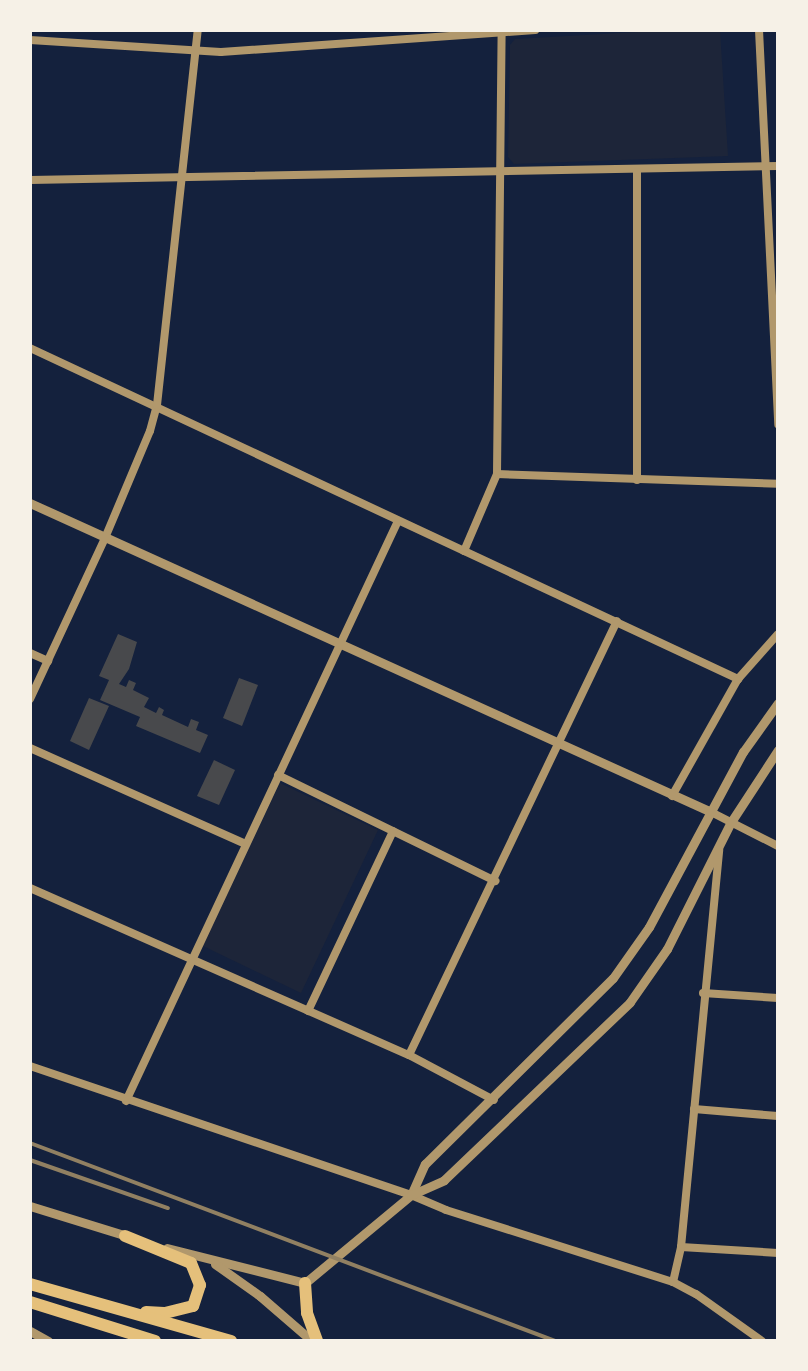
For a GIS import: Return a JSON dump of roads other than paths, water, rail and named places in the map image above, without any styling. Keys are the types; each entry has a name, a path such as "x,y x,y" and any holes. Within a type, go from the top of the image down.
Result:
{"main road":[{"path":"125,1236 191,1263 200,1285 193,1306 182,1310 126,1312"},
{"path":"305,1283 307,1313 314,1341"},
{"path":"32,1285 231,1341"},
{"path":"30,1302 155,1341"}],"street":[{"path":"30,699 105,538 150,431 157,405 198,30"},
{"path":"30,40 196,53 535,30"},
{"path":"759,30 773,167 778,425"},
{"path":"464,551 497,474 502,32"},
{"path":"30,180 637,172 773,167"},
{"path":"637,172 637,480"},
{"path":"30,348 738,679"},
{"path":"497,474 778,484"},
{"path":"30,503 557,741 778,846"},
{"path":"126,1101 398,521"},
{"path":"409,1055 617,621"},
{"path":"672,796 738,679 778,634"},
{"path":"30,653 48,661"},
{"path":"411,1195 425,1164 494,1100 613,978 649,927 743,752 778,703"},
{"path":"30,748 246,844"},
{"path":"30,1206 209,1260 305,1283 411,1195 444,1180 630,1002 667,949 731,822 778,750"},
{"path":"278,775 495,881"},
{"path":"308,1011 393,831"},
{"path":"673,1282 681,1247 719,850"},
{"path":"30,888 193,957 409,1055 494,1100"},
{"path":"703,993 778,998"},
{"path":"30,1066 411,1195 446,1210 673,1282 696,1294 762,1341"},
{"path":"694,1109 778,1116"},
{"path":"681,1247 778,1253"},
{"path":"209,1260 260,1296 314,1341"},
{"path":"30,1331 48,1341"}],"railway":[{"path":"30,1143 555,1341"},
{"path":"30,1160 168,1208"}]}
